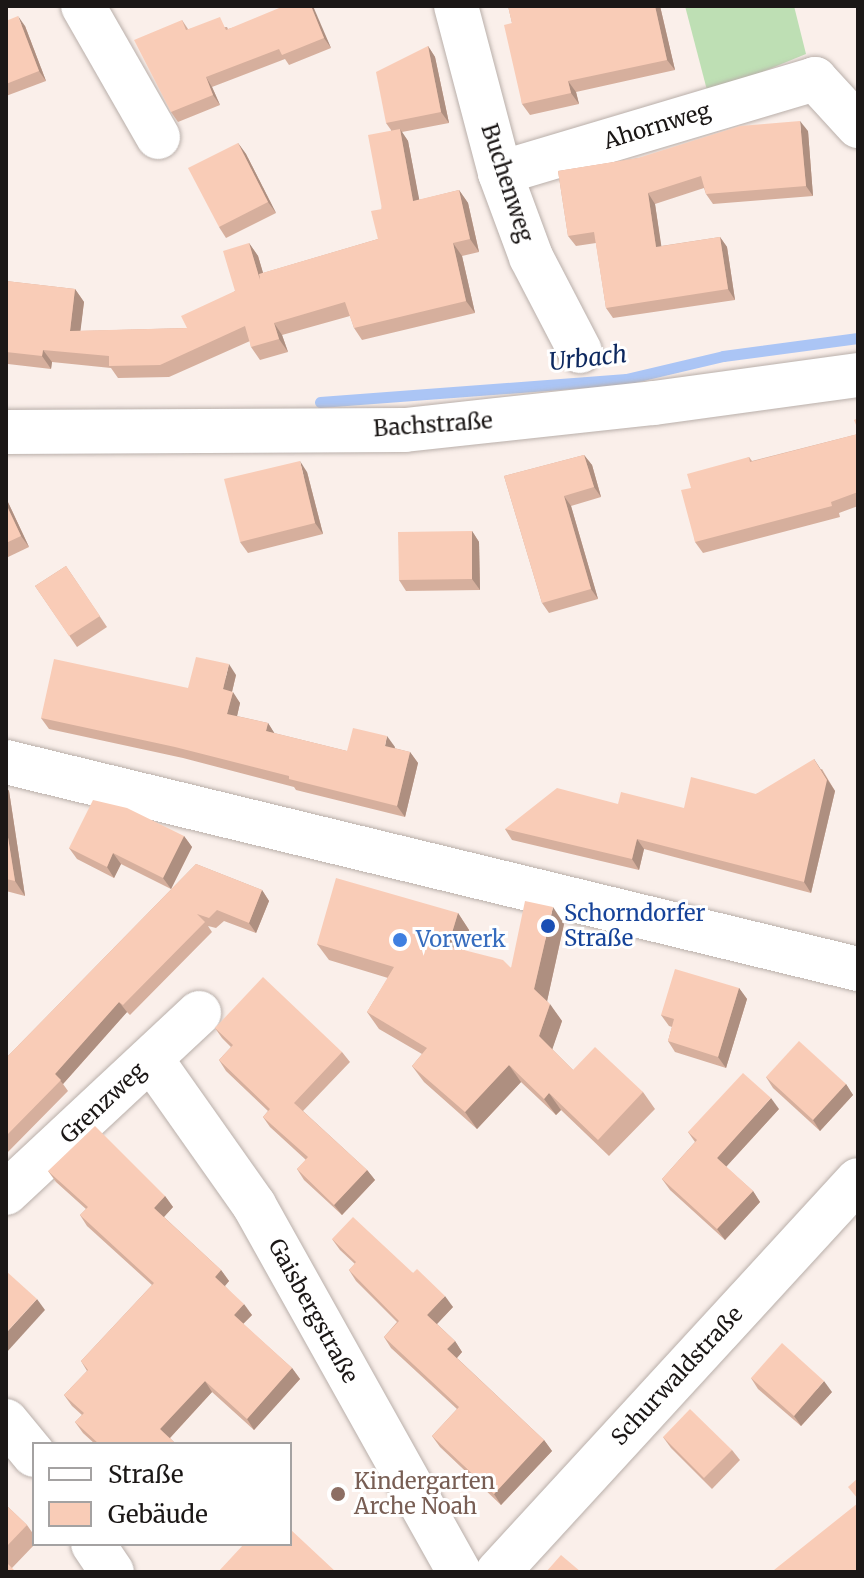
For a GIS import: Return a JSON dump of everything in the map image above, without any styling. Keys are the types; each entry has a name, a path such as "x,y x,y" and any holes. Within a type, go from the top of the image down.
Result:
{"street":[{"path":"83,6 158,137"},
{"name":"Buchenweg","path":"456,6 500,173 531,257 580,351"},
{"name":"Ahornweg","path":"500,173 815,79 858,126"},
{"name":"Bachstraße","path":"6,432 405,430 654,403 858,375"},
{"path":"6,762 858,969"},
{"name":"Grenzweg","path":"6,1193 199,1013"},
{"name":"Gaisbergstraße","path":"151,1059 254,1205 459,1572"},
{"name":"Schurwaldstraße","path":"498,1572 858,1180"},
{"path":"6,1421 32,1453"},
{"path":"94,1546 112,1572"}],"green space":[{"path":"685,6 794,6 806,54 708,94"}],"building":[{"path":"284,6 311,6 324,38 282,55 279,49 206,77 213,95 171,112 134,40 182,20 186,30 220,17 226,30"},
{"path":"508,6 655,6 667,60 568,81 571,93 522,104 504,25 512,23"},
{"path":"18,16 39,71 6,84 6,21"},
{"path":"428,46 441,112 386,123 376,72"},
{"path":"800,121 806,186 706,194 701,176 648,193 656,247 720,237 728,289 606,308 594,232 568,236 558,171 638,158 740,126"},
{"path":"400,129 413,201 459,190 470,239 453,243 466,301 354,328 345,302 274,323 279,339 251,347 245,326 160,365 109,366 109,356 43,350 42,356 6,352 6,281 75,289 70,331 187,328 181,316 235,291 223,251 249,243 260,280 259,274 378,239 371,211 382,209 368,135"},
{"path":"238,143 268,202 219,227 188,168"},
{"path":"858,434 858,492 831,502 832,506 695,542 681,490 691,488 687,474 749,457 750,462"},
{"path":"584,455 594,487 564,496 591,589 542,603 504,476"},
{"path":"300,461 315,523 240,542 224,479"},
{"path":"6,504 21,536 6,543"},
{"path":"472,531 472,579 399,580 398,532"},
{"path":"66,566 100,616 69,636 35,586"},
{"path":"196,657 229,664 223,689 233,692 227,714 268,723 266,731 347,751 353,728 387,736 385,746 410,752 397,806 175,747 41,718 54,659 188,688"},
{"path":"814,759 827,780 804,882 637,839 632,859 505,829 557,788 618,804 621,792 684,808 691,777 756,794"},
{"path":"93,800 127,808 184,836 163,878 113,853 107,867 69,848"},
{"path":"6,825 15,881 6,879"},
{"path":"196,864 262,890 249,923 217,910 209,918 197,914 205,922 123,1005 119,1002 55,1074 61,1080 6,1136 6,1058"},
{"path":"336,878 458,913 448,946 503,960 511,968 525,901 553,907 534,989 550,1004 539,1036 573,1070 595,1047 643,1092 598,1140 549,1093 544,1099 509,1065 465,1112 412,1066 427,1048 367,1012 394,967 317,944"},
{"path":"675,969 739,988 718,1057 668,1041 674,1019 661,1015"},
{"path":"263,977 342,1052 294,1103 367,1170 334,1205 297,1169 308,1157 263,1117 270,1109 219,1060 233,1045 215,1028"},
{"path":"799,1041 846,1084 813,1120 766,1077"},
{"path":"743,1073 771,1098 717,1158 753,1191 717,1229 662,1179 697,1140 688,1132"},
{"path":"95,1126 165,1196 154,1208 221,1270 215,1277 244,1304 234,1315 292,1368 247,1419 205,1381 160,1429 174,1442 97,1442 75,1422 84,1413 64,1395 88,1370 81,1361 154,1283 80,1215 88,1207 48,1171"},
{"path":"353,1217 413,1273 417,1269 445,1296 427,1315 455,1341 447,1349 544,1440 494,1494 432,1436 459,1407 384,1337 399,1321 349,1270 356,1262 332,1239"},
{"path":"6,1271 37,1299 6,1333"},
{"path":"782,1343 824,1381 794,1416 751,1378"},
{"path":"690,1409 732,1450 704,1478 663,1437"},
{"path":"858,1478 858,1499 848,1487"},
{"path":"858,1503 858,1572 774,1570"},
{"path":"6,1505 27,1525 6,1547"},
{"path":"292,1531 336,1572 218,1572 242,1546 292,1546"},
{"path":"561,1555 581,1572 546,1572"},
{"path":"6,1562 16,1572 6,1572"}],"waterway":[{"name":"Urbach","path":"320,402 626,379 723,356 858,338"}],"place":[{"name":"Schorndorfer Straße","path":"548,926"},
{"name":"Vorwerk","path":"400,940"},
{"name":"Kindergarten Arche Noah","path":"338,1494"}]}
